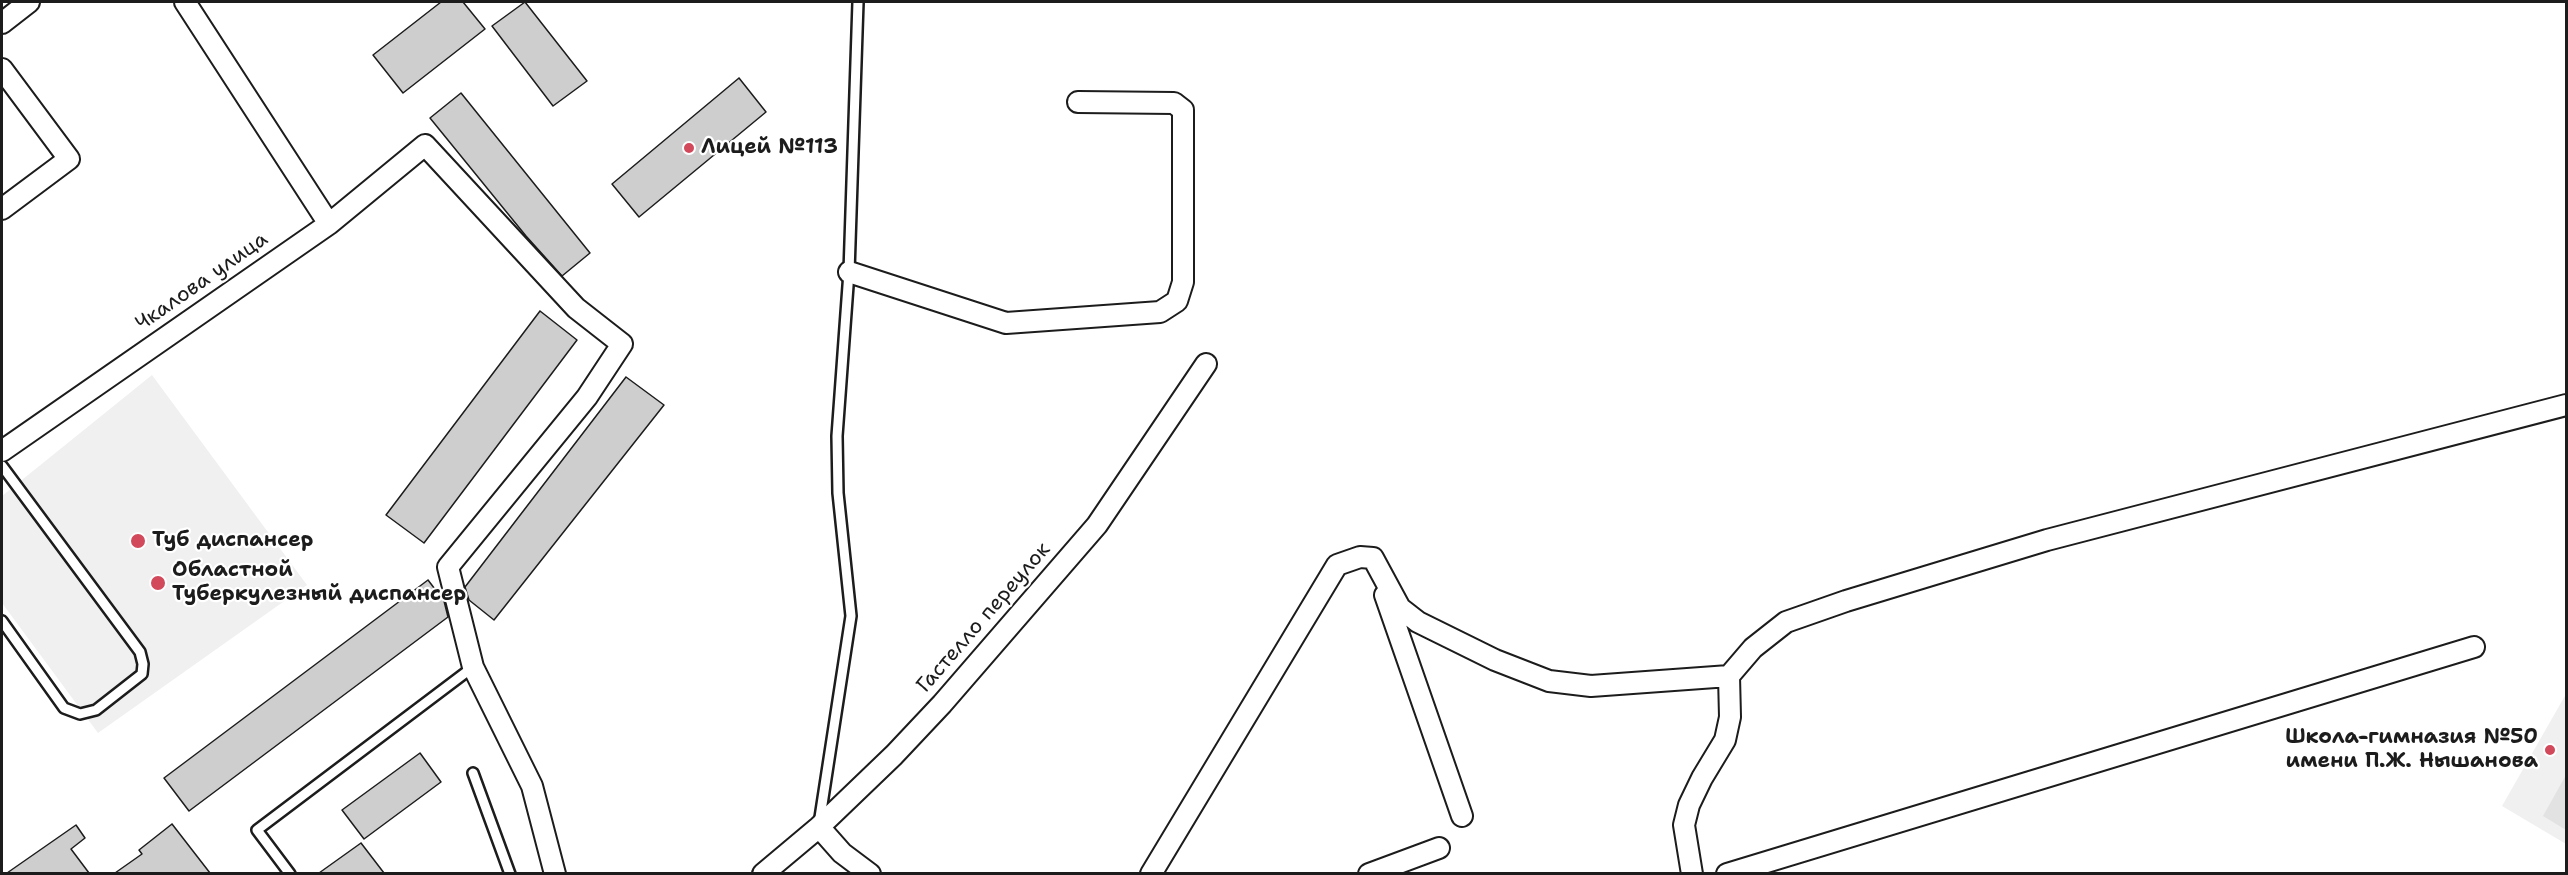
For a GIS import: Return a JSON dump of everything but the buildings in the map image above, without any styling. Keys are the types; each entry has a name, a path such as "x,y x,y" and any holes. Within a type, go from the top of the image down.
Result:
{"street":[{"path":"2,23 30,2"},
{"path":"185,2 329,224"},
{"path":"2,69 69,159 2,209"},
{"path":"849,272 1006,323 1160,312 1177,301 1183,282 1183,110 1174,103 1078,102"},
{"name":"Чкалова улица","path":"2,451 329,224 425,145 576,308 622,344 587,397 448,567 473,667"},
{"name":"Гастелло переулок","path":"763,873 819,826 894,755 942,704 1097,525 1206,364"},
{"path":"1692,873 1684,825 1698,787 1725,740 1730,717 1729,676 1753,648 1786,622 2047,540 2566,405"},
{"path":"1151,873 1337,565 1360,557 1373,558"},
{"path":"1373,558 1400,608 1418,622 1495,660 1549,681 1590,686 1729,676"},
{"path":"1373,558 1462,816"},
{"path":"1726,873 2474,647"},
{"path":"473,667 532,786 555,873"},
{"path":"819,826 842,853 870,873"},
{"path":"1369,873 1439,848"}],"lane":[{"path":"819,826 851,616 838,493 837,436 849,272 858,2"},
{"path":"2,466 140,652 143,664 142,674 96,710 80,714 64,708 2,621"},
{"path":"290,873 257,830 473,667"},
{"path":"473,773 510,873"}],"shaded area":[{"name":"Туб диспансер","path":"152,375 307,585 98,733 2,603 2,496"},
{"name":"Школа-гимназия №50 имени П.Ж. Нышанова","path":"2566,694 2566,844 2502,806"},
{"path":"2566,775 2566,830 2543,816"}],"place":[{"name":"Лицей №113","path":"689,148"},
{"name":"Туб диспансер","path":"138,541"},
{"name":"Областной Туберкулезный диспансер","path":"158,583"},
{"name":"Школа-гимназия №50 имени П.Ж. Нышанова","path":"2550,750"}]}
